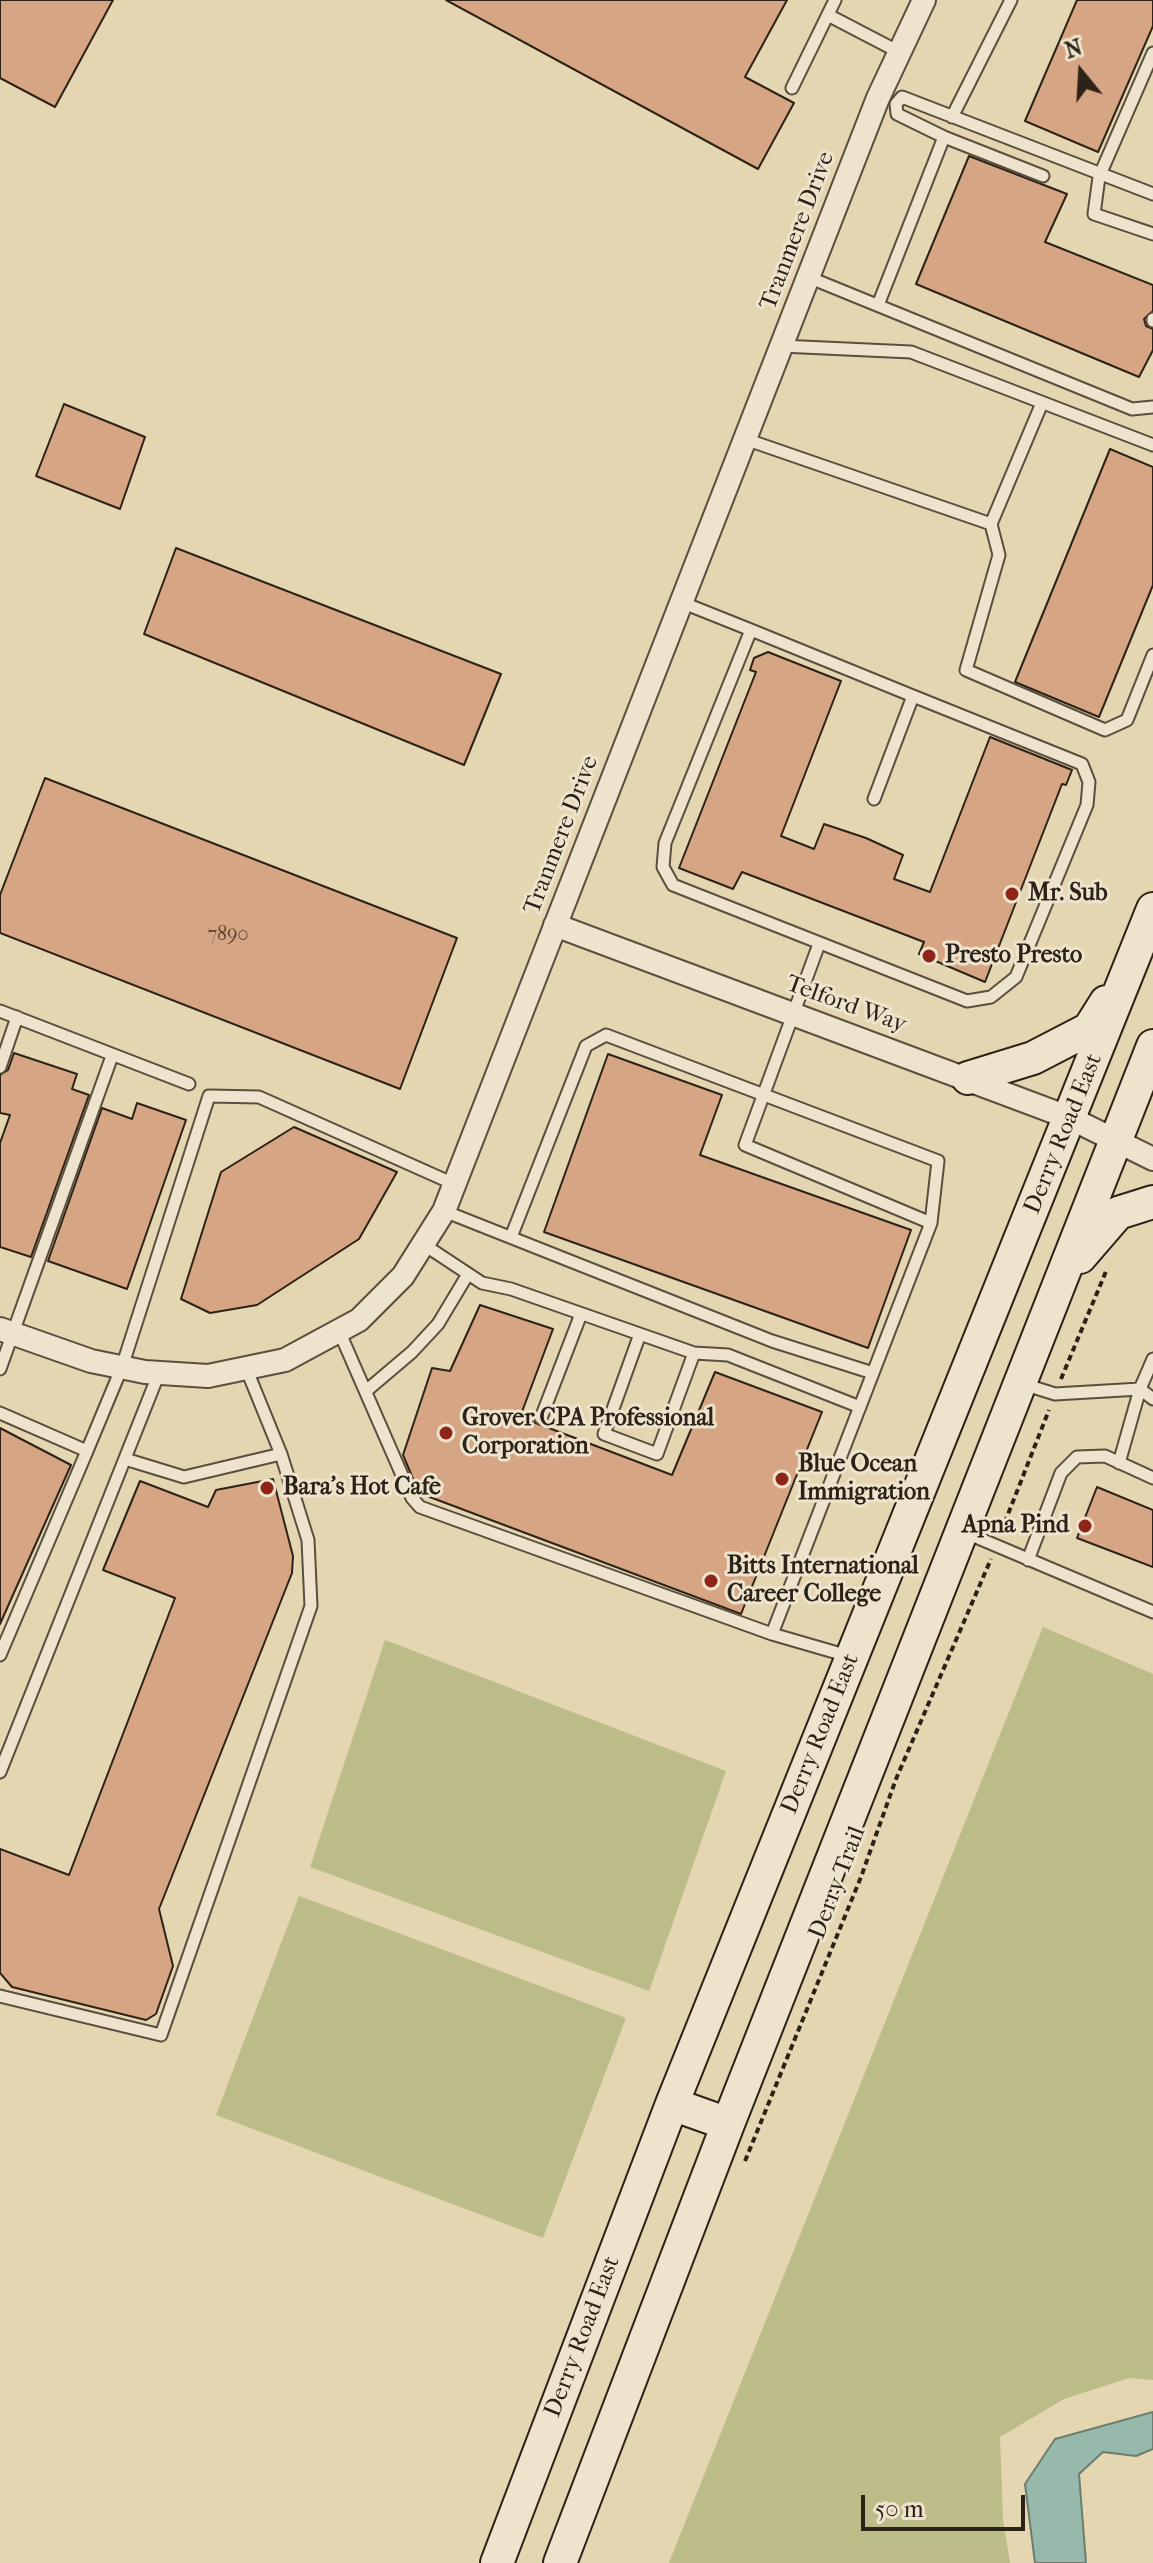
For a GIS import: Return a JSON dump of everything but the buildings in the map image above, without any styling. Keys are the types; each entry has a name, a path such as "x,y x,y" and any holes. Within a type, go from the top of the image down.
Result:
{"main road":[{"name":"Derry Road East","path":"497,2563 672,2104 1153,909"},
{"path":"968,1078 1033,1058 1089,1029 1135,955"},
{"name":"Derry Road East","path":"560,2563 728,2124 964,1532 1153,1046"},
{"path":"1065,1274 1118,1213 1153,1202"},
{"path":"672,2104 728,2124"}],"street":[{"name":"Tranmere Drive","path":"7,1331 91,1361 159,1373 208,1376 285,1360 359,1320 403,1276 444,1211 808,277 887,101 899,52 924,0"},
{"name":"Telford Way","path":"555,925 968,1078 1070,1118 1153,1159"}],"lane":[{"path":"792,88 835,0"},
{"path":"952,117 1011,0"},
{"path":"828,15 899,52"},
{"path":"1153,53 1101,173 1094,214 1153,234"},
{"path":"1043,176 944,137 897,114 887,101 902,97 1153,194"},
{"path":"878,305 944,137"},
{"path":"808,277 1132,409 1153,407"},
{"path":"781,346 911,352 1153,445"},
{"path":"1042,403 991,524 999,555 966,670 1105,730 1127,720 1153,655"},
{"path":"745,439 991,524"},
{"path":"681,602 751,630 1082,764 1089,782 1087,805 1016,977 991,997 967,1001 673,885 663,867 665,843 751,630"},
{"path":"874,799 913,696"},
{"path":"819,944 745,1145 931,1223"},
{"path":"0,1011 189,1084"},
{"path":"0,1067 17,1017"},
{"path":"511,1237 586,1046 606,1035 938,1161 931,1223 772,1634"},
{"path":"0,1369 7,1331 112,1056"},
{"path":"0,1655 122,1367 209,1096 259,1097 454,1184"},
{"path":"444,1211 772,1341 873,1373"},
{"path":"423,1244 482,1283 694,1353 728,1355 860,1407"},
{"path":"366,1391 412,1352 438,1324 468,1274"},
{"path":"541,1418 581,1314"},
{"path":"339,1331 420,1507 772,1634 853,1657"},
{"path":"640,1334 604,1434 657,1454 694,1353"},
{"path":"1119,1463 1140,1389 1153,1359"},
{"path":"0,1996 161,2035 311,1606 308,1540 281,1454 246,1368"},
{"path":"0,1772 159,1373"},
{"path":"1022,1384 1055,1394 1140,1389 1153,1399"},
{"path":"0,1413 87,1451"},
{"path":"125,1459 184,1477 281,1454"},
{"path":"1028,1560 1061,1473 1077,1457 1105,1456 1153,1478"},
{"path":"964,1532 1153,1612"}],"path":[{"name":"Derry Trail","path":"740,2172 861,1877 896,1779 996,1546 1108,1266"}],"green space":[{"path":"1043,1627 1153,1674 1153,2380 1129,2378 1064,2399 1000,2437 1003,2519 1010,2563 669,2563"},
{"path":"385,1640 726,1771 649,1991 310,1867"},
{"path":"299,1896 626,2018 543,2238 216,2115"}],"shaded area":[{"path":"1153,2412 1153,2449 1136,2456 1103,2452 1079,2474 1086,2563 1035,2563 1025,2484 1055,2439"}],"place":[{"name":"Mr. Sub","path":"1012,894"},
{"name":"Presto Presto","path":"929,956"},
{"name":"Grover CPA Professional Corporation","path":"446,1433"},
{"name":"Blue Ocean Immigration","path":"782,1479"},
{"name":"Bara's Hot Cafe","path":"267,1488"},
{"name":"Apna Pind","path":"1085,1526"},
{"name":"Bitts International Career College","path":"711,1581"}]}
